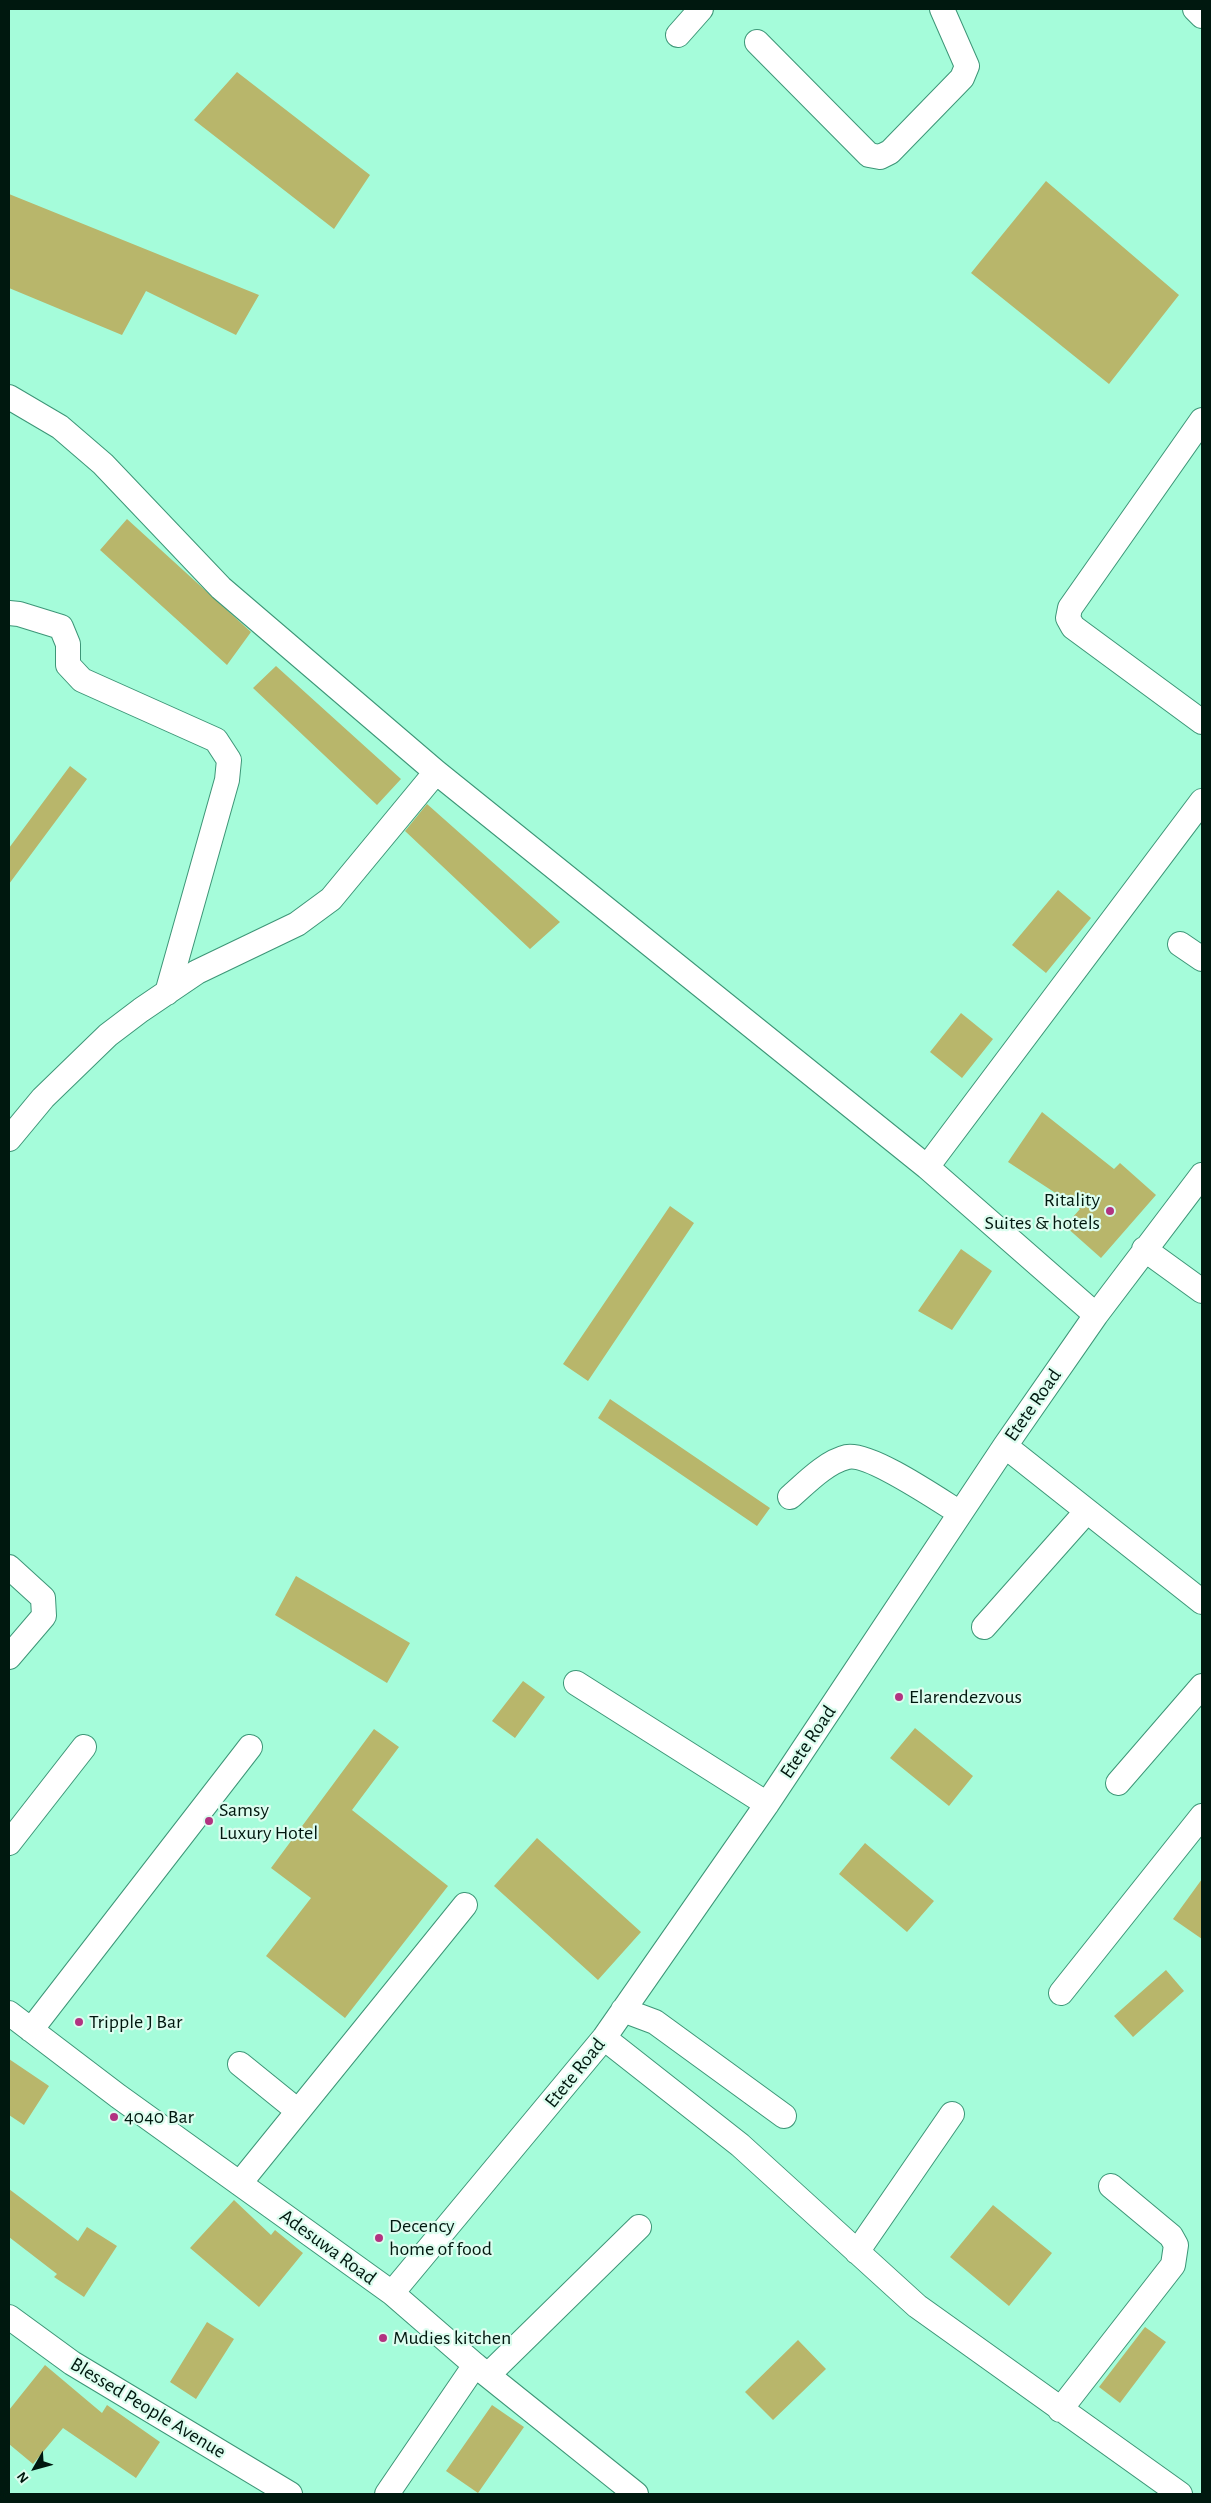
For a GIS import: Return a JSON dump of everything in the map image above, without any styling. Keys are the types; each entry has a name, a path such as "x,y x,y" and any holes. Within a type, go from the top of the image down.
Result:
{"street":[{"path":"678,35 701,9"},
{"path":"757,42 843,131 869,155 880,157 890,152 962,78 967,66 942,9"},
{"path":"1195,9 1202,16"},
{"path":"9,398 60,427 103,464 221,588 436,772 927,1167 1096,1315"},
{"path":"1202,420 1070,608 1068,618 1073,627 1202,722"},
{"path":"9,612 61,627 68,644 68,664 82,680 216,740 229,760 227,780 167,993"},
{"path":"9,1139 43,1098 108,1036 197,972 297,924 331,900 436,772"},
{"path":"927,1167 1202,801"},
{"path":"1180,944 1202,959"},
{"name":"Etete Road","path":"392,2293 604,2038 767,1804 1005,1446 1096,1315 1144,1249 1202,1175"},
{"path":"1144,1249 1202,1291"},
{"path":"1005,1446 1202,1602"},
{"path":"790,1497 835,1462 848,1456 877,1464 960,1513"},
{"path":"984,1627 1087,1511"},
{"path":"9,1567 44,1598 44,1616 9,1657"},
{"path":"576,1683 767,1804"},
{"path":"1118,1783 1202,1686"},
{"path":"9,1842 84,1746"},
{"path":"31,2030 250,1747"},
{"path":"1061,1993 1202,1816"},
{"path":"240,2183 465,1905"},
{"path":"623,2010 654,2022 784,2116"},
{"name":"Adesuwa Road","path":"9,2013 392,2293 482,2370 636,2494"},
{"path":"604,2038 740,2145 917,2306 1180,2494"},
{"path":"240,2064 298,2111"},
{"path":"857,2252 952,2114"},
{"path":"1060,2410 1173,2265 1176,2245 1171,2236 1111,2186"},
{"path":"387,2494 482,2370 639,2227"},
{"name":"Blessed People Avenue","path":"9,2317 72,2364 290,2494"}],"building":[{"path":"237,72 370,175 334,229 194,120"},
{"path":"1046,181 1179,295 1109,384 971,273"},
{"path":"9,194 259,295 236,335 146,291 122,335 9,288"},
{"path":"127,519 251,632 227,665 100,550"},
{"path":"276,666 401,779 377,805 253,688"},
{"path":"70,766 87,779 9,884 9,848"},
{"path":"427,804 560,922 530,949 405,831"},
{"path":"1058,890 1091,918 1046,973 1012,945"},
{"path":"961,1013 993,1039 962,1078 930,1052"},
{"path":"1042,1112 1114,1169 1120,1163 1156,1195 1101,1258 1065,1226 1080,1209 1008,1162"},
{"path":"670,1206 694,1223 588,1381 563,1364"},
{"path":"961,1249 992,1271 952,1330 918,1311"},
{"path":"610,1399 770,1508 757,1526 598,1418"},
{"path":"296,1576 410,1643 387,1683 275,1615"},
{"path":"523,1681 545,1697 515,1738 492,1721"},
{"path":"915,1728 973,1776 949,1806 890,1758"},
{"path":"374,1729 399,1747 352,1810 448,1886 345,2018 266,1956 311,1898 271,1868"},
{"path":"537,1838 641,1932 598,1980 494,1886"},
{"path":"865,1843 934,1901 907,1932 839,1874"},
{"path":"1202,1879 1202,1939 1173,1919"},
{"path":"1166,1970 1184,1991 1133,2037 1114,2016"},
{"path":"9,2059 49,2086 24,2125 9,2115"},
{"path":"9,2189 78,2241 87,2227 117,2246 84,2297 54,2277 57,2274 9,2237"},
{"path":"234,2200 271,2235 275,2230 303,2253 259,2307 190,2248"},
{"path":"993,2205 1052,2253 1009,2306 950,2257"},
{"path":"207,2322 234,2339 196,2399 170,2382"},
{"path":"1145,2327 1166,2342 1120,2403 1099,2387"},
{"path":"798,2340 826,2369 773,2420 745,2392"},
{"path":"45,2365 102,2413 107,2405 160,2442 136,2478 63,2428 33,2464 9,2444 9,2410"},
{"path":"492,2405 524,2427 478,2493 446,2471"}],"place":[{"name":"Ritality Suites & hotels","path":"1110,1211"},
{"name":"Elarendezvous","path":"899,1697"},
{"name":"Samsy Luxury Hotel","path":"209,1821"},
{"name":"Tripple J Bar","path":"79,2022"},
{"name":"4040 Bar","path":"114,2117"},
{"name":"Decency home of food","path":"379,2238"},
{"name":"Mudies kitchen","path":"383,2338"}]}
